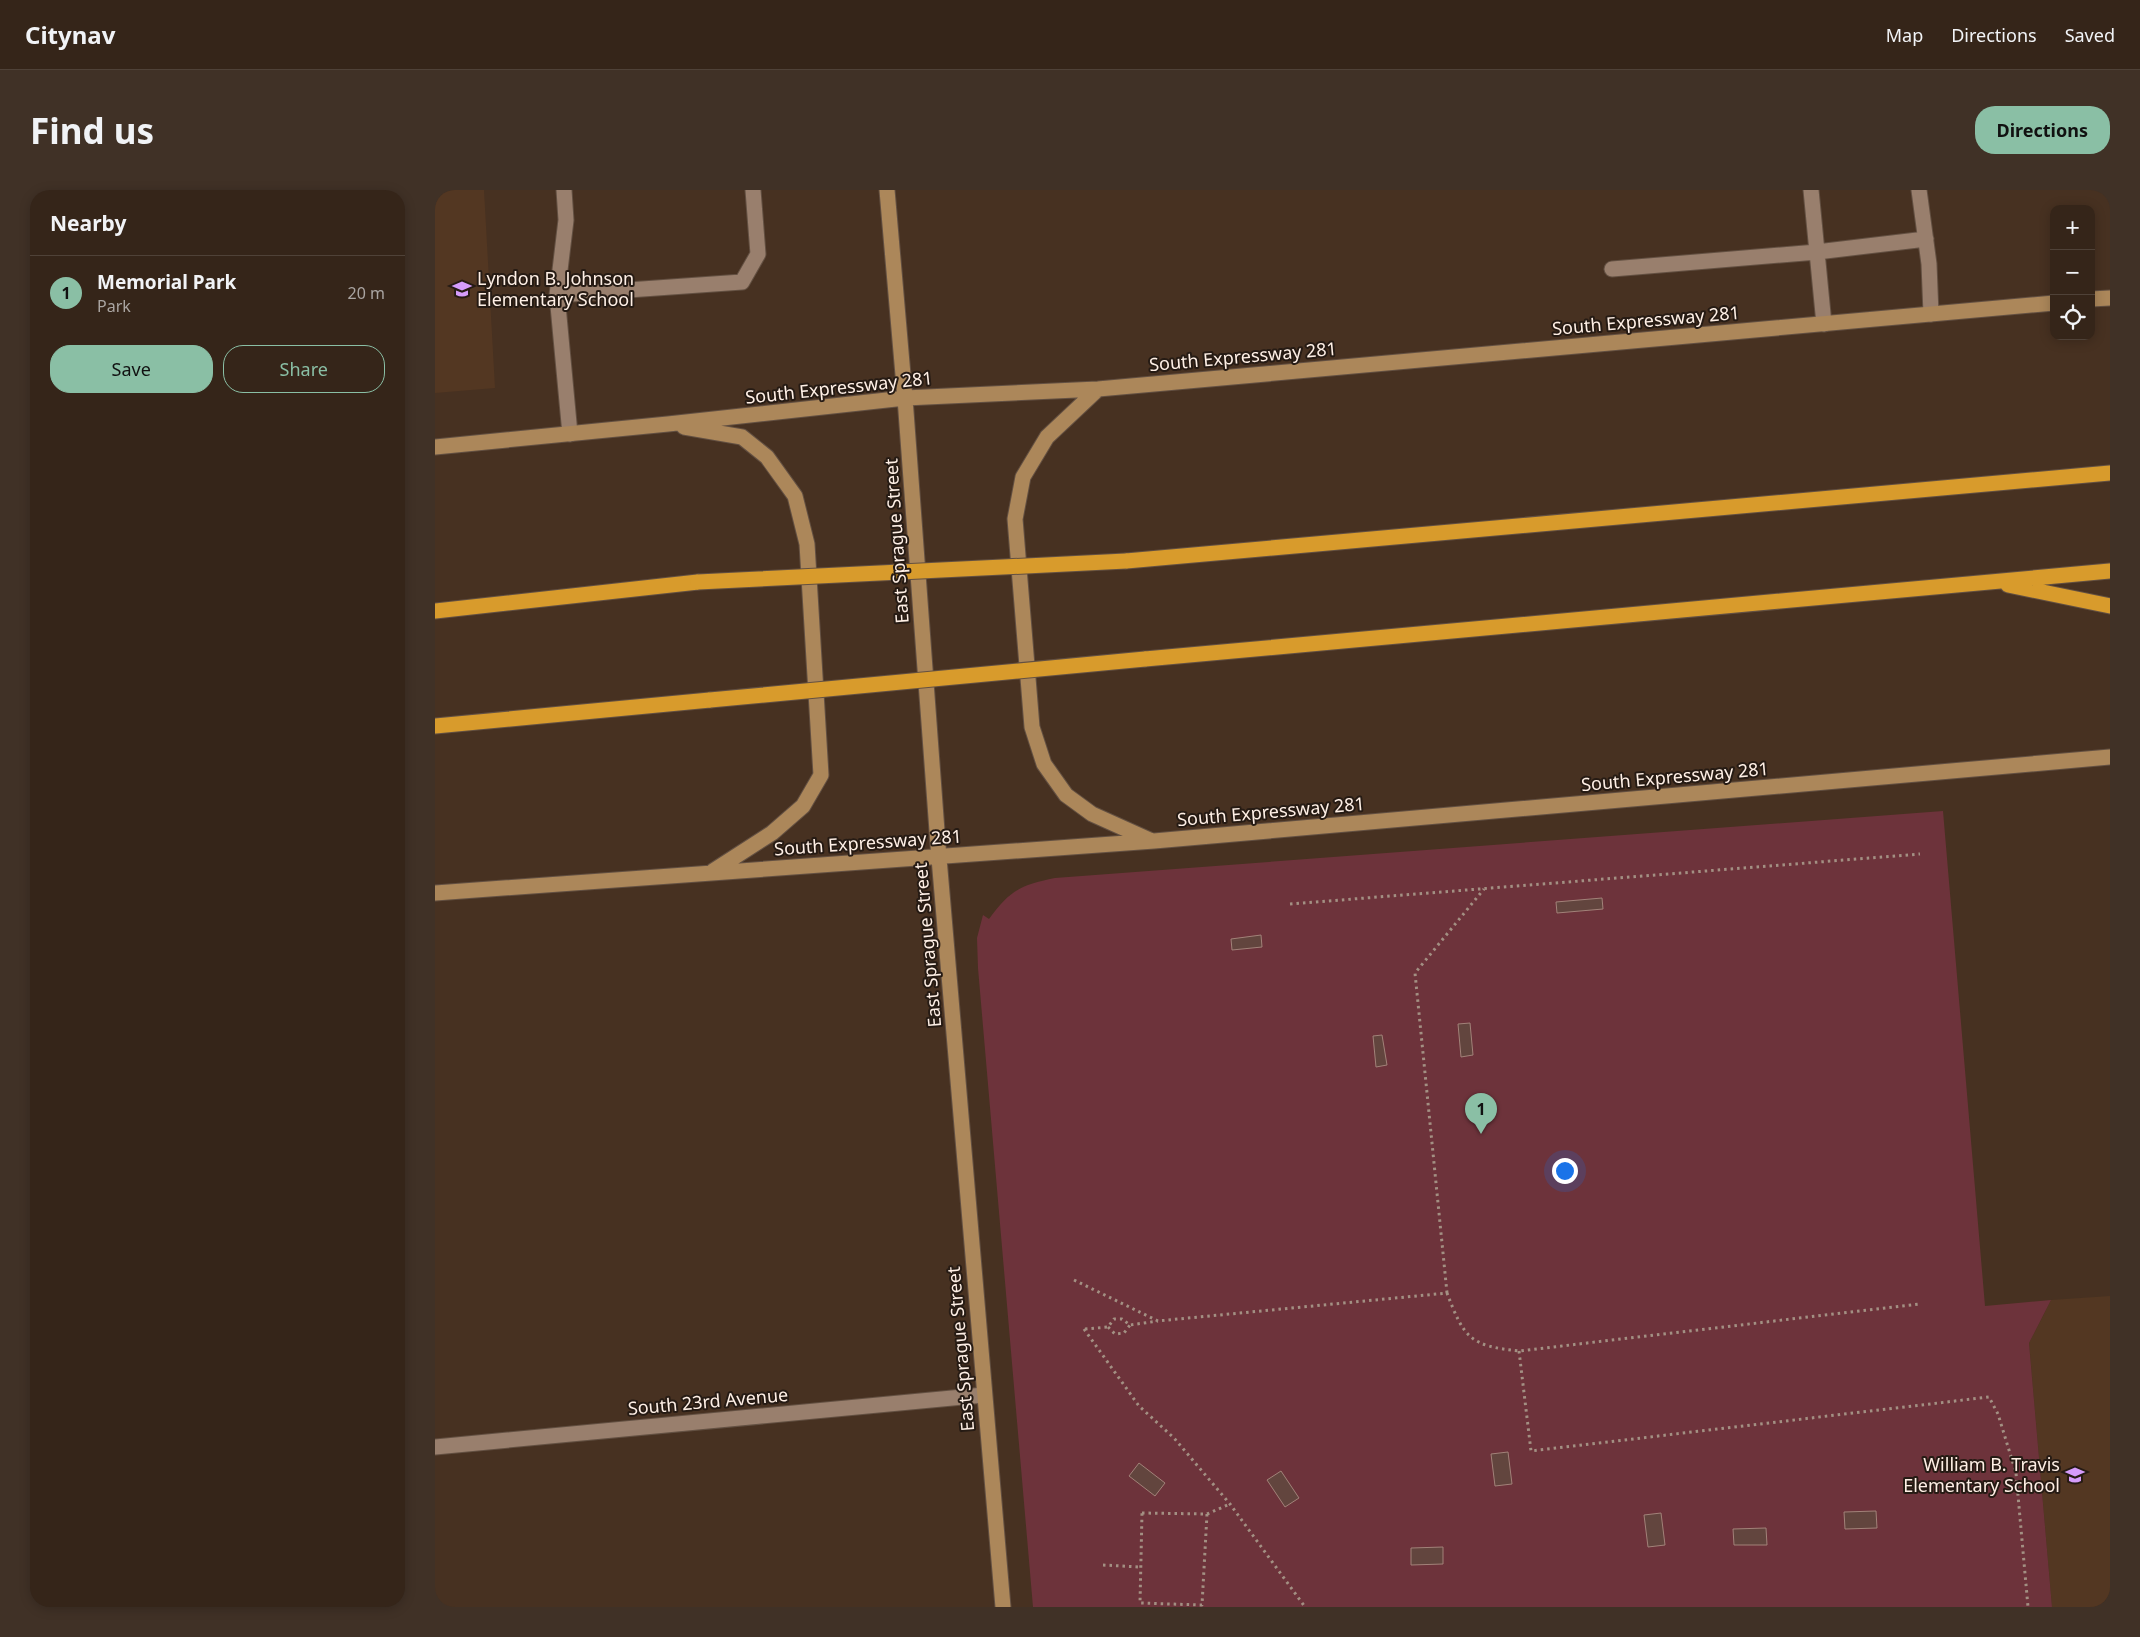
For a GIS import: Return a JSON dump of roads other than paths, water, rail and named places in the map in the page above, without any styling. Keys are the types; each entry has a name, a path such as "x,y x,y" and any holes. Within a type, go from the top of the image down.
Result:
{"highway":[{"path":"435,611 698,582 1126,561 2110,473"},
{"path":"435,726 2110,571"},
{"path":"1992,582 2110,606"}],"main road":[{"name":"East Sprague Street","path":"887,190 905,398 939,858 1003,1607"},
{"path":"2095,299 2110,298"},
{"name":"South Expressway 281","path":"435,447 905,398 1098,389 2050,303"},
{"path":"1098,389 1047,436 1023,477 1015,519 1031,727 1044,764 1066,795 1092,814 1153,841"},
{"path":"668,424 742,437 767,457 795,496 807,544 821,775 803,806 773,833 712,872"},
{"name":"South Expressway 281","path":"435,893 1153,841 2110,757"}],"street":[{"path":"564,190 566,220 557,295 569,434"},
{"path":"557,295 742,282 758,254 753,190"},
{"path":"1811,190 1824,324"},
{"path":"1919,190 1926,239 1931,314"},
{"path":"1613,269 1817,252 1926,239"},
{"name":"South 23rd Avenue","path":"435,1447 984,1395"}],"place":[{"name":"Lyndon B. Johnson Elementary School","path":"462,289"},
{"name":"Memorial Park","path":"1481,1134"},
{"name":"William B. Travis Elementary School","path":"2075,1475"}]}
